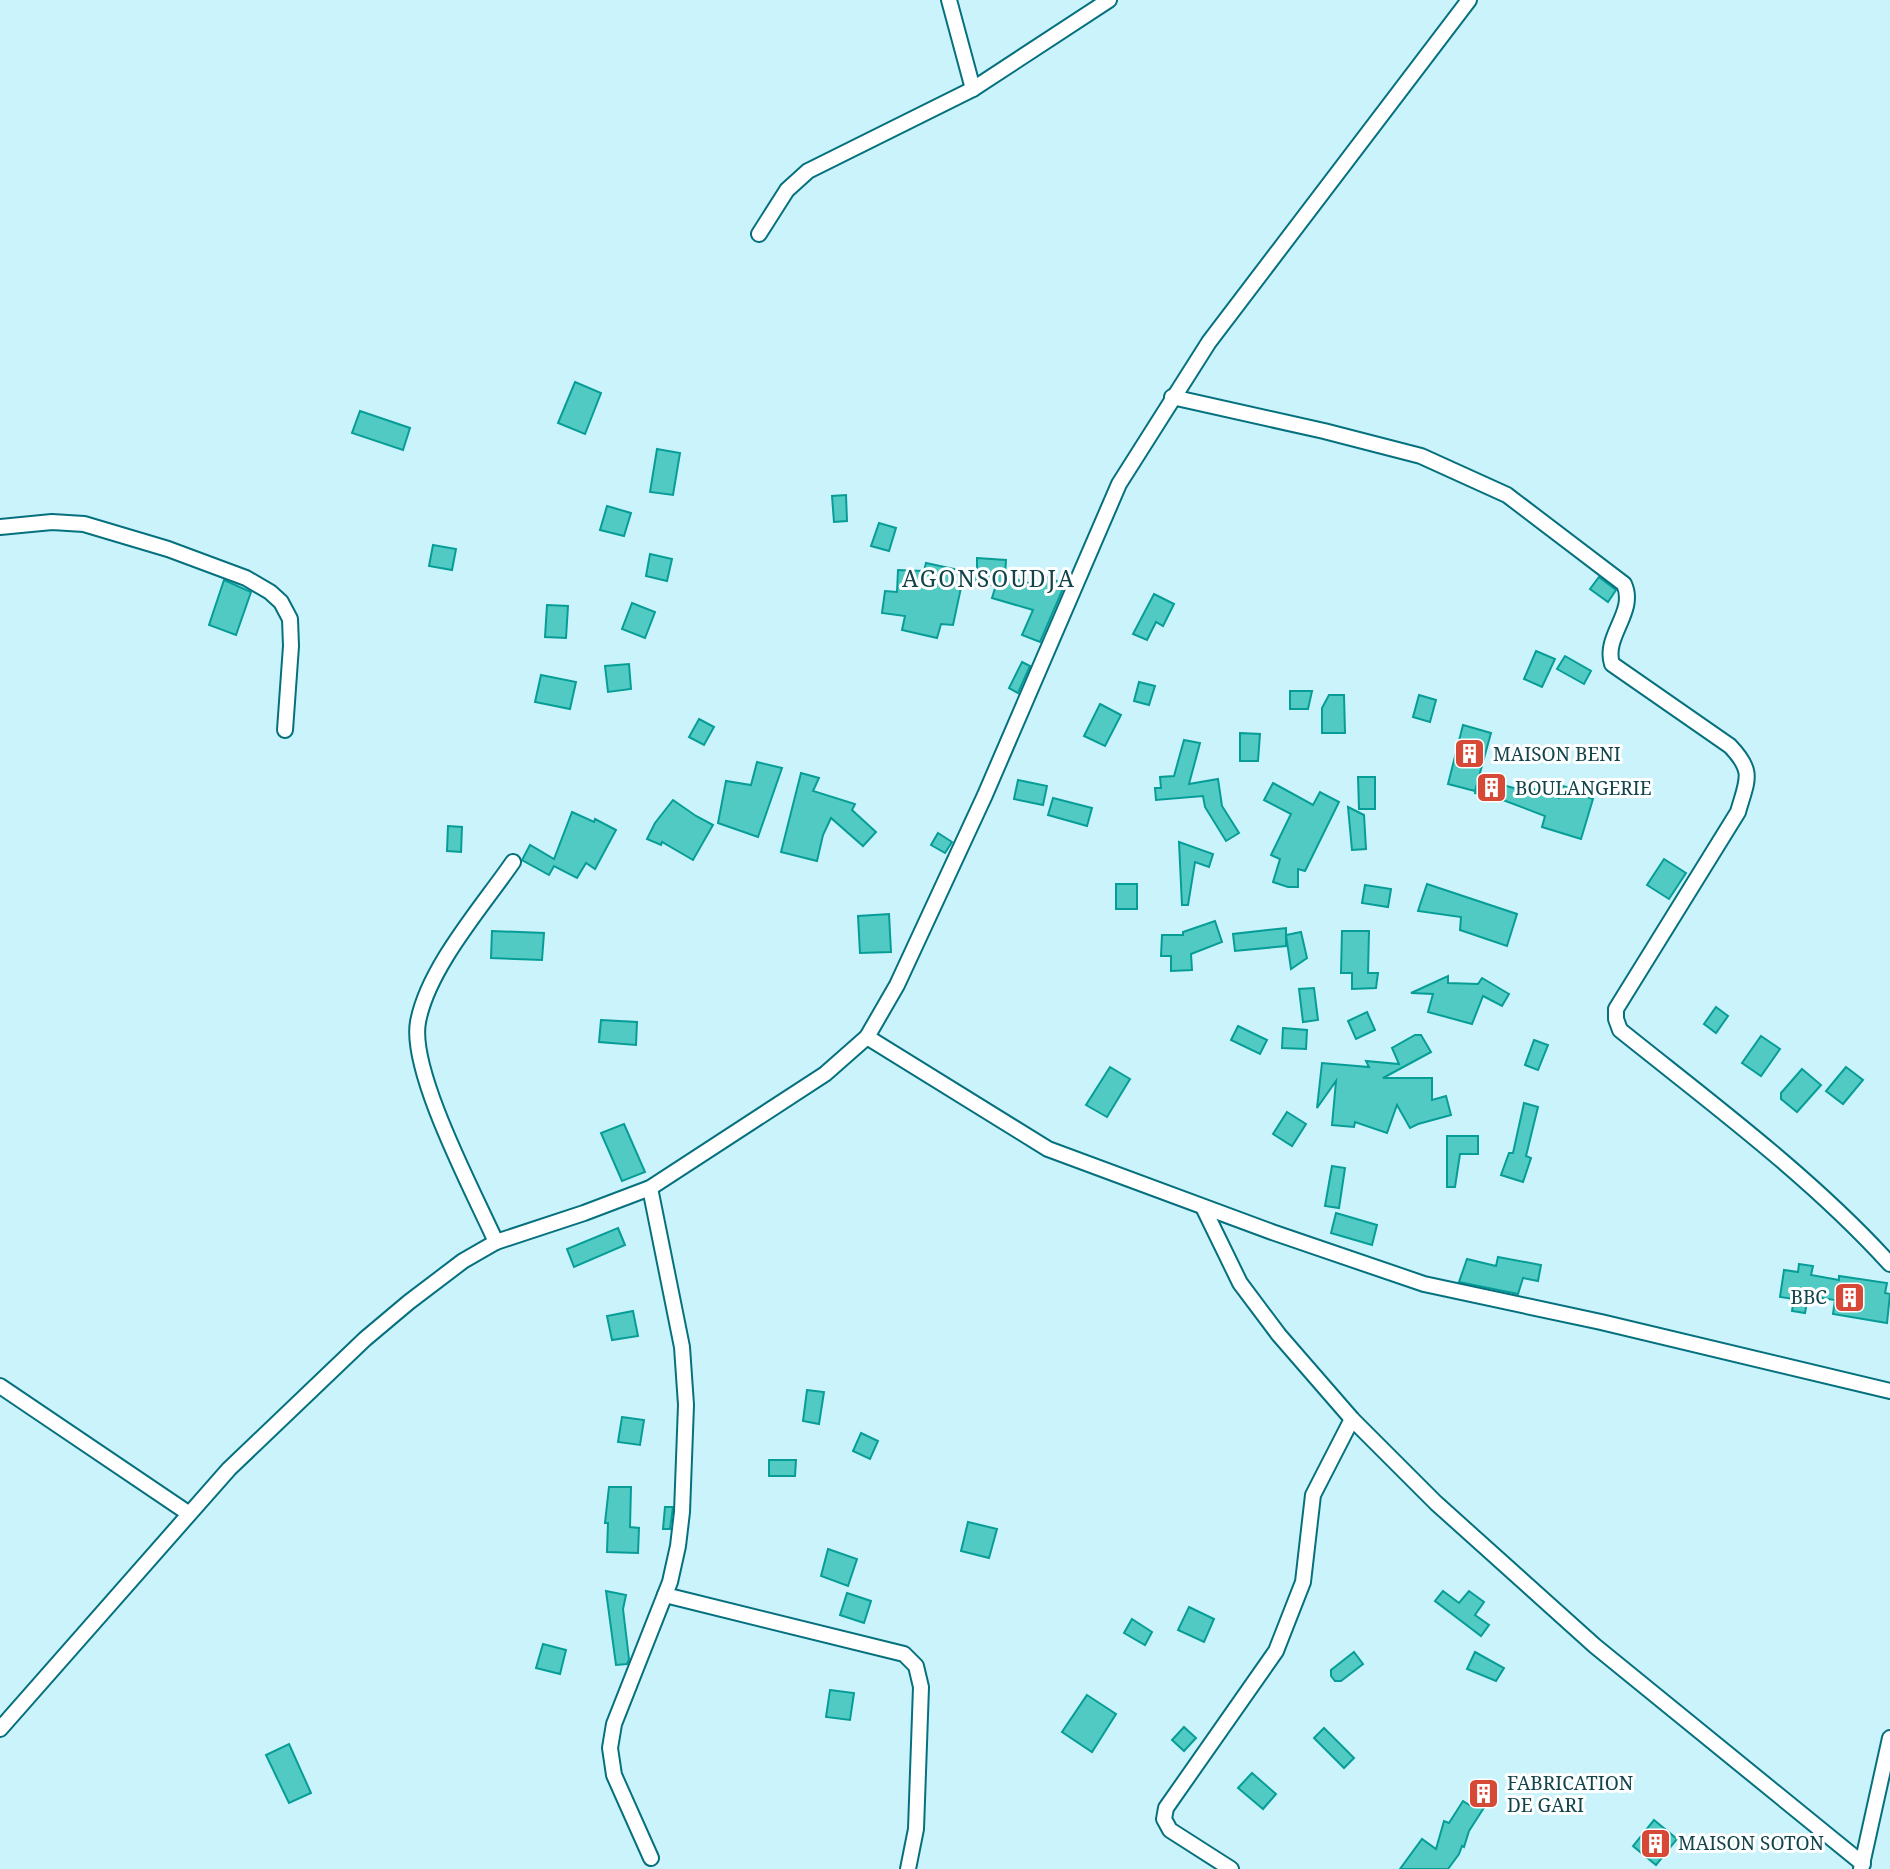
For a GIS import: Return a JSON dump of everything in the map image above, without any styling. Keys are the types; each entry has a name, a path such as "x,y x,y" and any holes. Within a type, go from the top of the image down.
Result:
{"street":[{"path":"949,0 972,89"},
{"path":"759,234 788,190 808,171 972,89 1109,0"},
{"path":"0,1730 229,1469 365,1339 409,1302 463,1261 496,1242 650,1188 825,1074 867,1037 897,985 985,795 1119,484 1209,342 1469,0"},
{"path":"1172,397 1421,456 1507,495 1624,584 1628,591 1628,602 1611,646 1609,655 1612,664 1730,746 1744,761 1747,780 1738,812 1616,1009 1620,1030 1726,1115 1838,1211 1890,1264"},
{"path":"0,527 52,522 84,524 168,548 246,579 270,592 281,603 290,619 291,646 285,730"},
{"path":"496,1242 431,1097 418,1052 418,1024 425,998 439,967 513,862"},
{"path":"867,1037 1048,1149 1203,1208 1424,1284 1601,1322 1890,1391"},
{"path":"650,1188 685,1374 682,1512 674,1569 614,1724 610,1748 614,1775 651,1858"},
{"path":"1203,1208 1240,1283 1279,1335 1352,1419 1436,1503 1595,1646 1862,1867 1890,1738"},
{"path":"0,1386 188,1513"},
{"path":"1231,1869 1170,1830 1164,1819 1166,1808 1276,1651 1303,1582 1313,1495 1352,1419"},
{"path":"665,1595 904,1654 916,1666 921,1687 916,1829 908,1869"}],"building":[{"path":"575,382 601,393 585,434 558,423"},
{"path":"360,411 410,428 403,450 352,433"},
{"path":"657,449 680,453 673,495 650,492"},
{"path":"846,495 847,521 834,522 832,496"},
{"path":"607,506 631,513 624,536 600,530"},
{"path":"879,523 896,528 889,551 871,546"},
{"path":"433,545 456,549 452,570 429,566"},
{"path":"650,554 672,559 667,581 646,576"},
{"path":"977,558 1006,560 1005,576 1042,587 1046,577 1065,584 1040,642 1022,635 1033,610 992,598 996,585 962,583 953,625 941,624 937,638 902,630 905,616 882,613 885,591 897,592 898,570 924,571 926,563 977,574"},
{"path":"1599,577 1616,590 1608,602 1590,589"},
{"path":"224,580 251,592 236,635 209,625"},
{"path":"1154,594 1174,604 1163,626 1156,622 1147,640 1133,634"},
{"path":"632,603 655,612 645,638 622,629"},
{"path":"547,605 568,606 566,638 545,637"},
{"path":"1536,651 1555,659 1542,687 1524,679"},
{"path":"1565,656 1591,671 1584,684 1557,669"},
{"path":"1022,662 1030,666 1018,693 1009,688"},
{"path":"629,664 631,689 608,692 605,666"},
{"path":"541,675 576,682 570,709 535,702"},
{"path":"1139,682 1155,686 1149,705 1134,701"},
{"path":"1290,691 1312,691 1308,709 1290,709"},
{"path":"1329,695 1344,695 1345,733 1322,733 1322,708"},
{"path":"1419,695 1436,700 1430,722 1413,717"},
{"path":"1100,704 1121,715 1105,746 1084,736"},
{"path":"699,719 714,727 704,745 689,737"},
{"name":"MAISON BENI","path":"1463,725 1491,733 1475,791 1448,784"},
{"path":"1240,733 1260,734 1258,761 1240,761"},
{"path":"1184,740 1200,743 1189,784 1218,779 1222,806 1239,833 1226,841 1205,807 1203,796 1156,800 1155,788 1161,788 1160,777 1174,776"},
{"path":"757,762 782,768 758,837 718,823 726,781 751,785"},
{"path":"801,773 819,778 813,791 855,804 852,810 876,832 863,846 831,818 823,835 817,861 781,852"},
{"path":"1358,777 1375,777 1375,809 1359,809"},
{"path":"1481,779 1521,790 1523,785 1559,798 1563,786 1582,792 1581,795 1593,799 1581,839 1542,827 1545,816 1475,793"},
{"path":"1018,780 1047,786 1043,805 1014,799"},
{"path":"1273,783 1313,805 1320,792 1339,802 1305,871 1298,869 1298,887 1273,882 1280,859 1271,855 1291,814 1264,800"},
{"path":"1053,798 1092,808 1087,826 1048,815"},
{"path":"673,800 713,825 693,860 662,842 661,845 647,839 655,823"},
{"path":"1348,807 1364,815 1366,849 1352,850"},
{"path":"572,812 594,822 595,819 616,830 595,869 586,863 577,878 554,866 549,875 522,860 530,845 554,859"},
{"path":"448,826 462,827 461,852 447,851"},
{"path":"938,833 952,842 945,853 931,845"},
{"path":"1179,842 1213,854 1209,867 1195,862 1188,905 1182,905"},
{"path":"1664,859 1686,873 1669,899 1647,885"},
{"path":"1116,884 1137,884 1137,909 1116,909"},
{"path":"1427,884 1517,914 1507,946 1460,930 1461,917 1418,911"},
{"path":"1365,885 1391,889 1388,907 1362,903"},
{"path":"889,914 891,952 860,953 858,916"},
{"path":"1215,921 1222,942 1191,954 1192,970 1171,971 1171,956 1161,956 1162,935 1183,935 1183,932"},
{"path":"1286,928 1286,946 1235,951 1233,934"},
{"path":"492,931 544,933 542,960 491,958"},
{"path":"1342,931 1369,931 1368,973 1378,973 1376,988 1352,989 1352,973 1341,973"},
{"path":"1301,932 1307,958 1291,969 1286,935"},
{"path":"1448,976 1448,983 1478,984 1482,978 1509,994 1502,1006 1483,996 1472,1024 1428,1012 1433,994 1411,993"},
{"path":"1314,988 1318,1020 1303,1022 1299,989"},
{"path":"1716,1007 1728,1016 1716,1033 1704,1024"},
{"path":"1367,1012 1375,1030 1356,1039 1348,1021"},
{"path":"601,1020 637,1022 636,1045 599,1042"},
{"path":"1238,1026 1267,1040 1260,1054 1231,1040"},
{"path":"1283,1028 1307,1030 1306,1049 1282,1048"},
{"path":"1415,1035 1421,1035 1431,1052 1383,1078 1432,1078 1432,1100 1446,1096 1451,1115 1410,1128 1397,1105 1387,1133 1355,1122 1354,1127 1332,1125 1336,1081 1317,1108 1322,1063 1369,1067 1366,1061 1399,1064 1392,1048"},
{"path":"1761,1036 1780,1049 1761,1076 1742,1063"},
{"path":"1534,1040 1548,1045 1538,1070 1525,1065"},
{"path":"1110,1067 1130,1079 1107,1117 1086,1105"},
{"path":"1846,1067 1863,1080 1843,1104 1826,1091"},
{"path":"1802,1069 1821,1085 1797,1112 1781,1099 1781,1093"},
{"path":"1524,1103 1538,1107 1526,1156 1531,1158 1523,1182 1501,1175 1509,1153 1513,1153"},
{"path":"1287,1112 1306,1124 1292,1146 1273,1134"},
{"path":"624,1124 645,1172 622,1181 601,1133"},
{"path":"1447,1136 1478,1136 1478,1154 1460,1154 1455,1187 1447,1187"},
{"path":"1332,1166 1345,1168 1339,1208 1325,1206"},
{"path":"1336,1213 1377,1225 1372,1245 1331,1233"},
{"path":"618,1228 625,1245 574,1267 567,1249"},
{"path":"1498,1257 1541,1265 1538,1281 1523,1278 1518,1294 1459,1282 1467,1259 1496,1266"},
{"path":"1799,1264 1813,1266 1811,1275 1887,1283 1885,1293 1890,1294 1887,1323 1833,1314 1835,1300 1808,1296 1805,1313 1792,1311 1794,1299 1780,1297 1784,1270 1798,1272"},
{"path":"633,1311 638,1336 612,1340 607,1316"},
{"path":"807,1390 824,1392 819,1424 803,1421"},
{"path":"622,1417 644,1420 640,1445 618,1442"},
{"path":"861,1433 878,1441 870,1459 853,1451"},
{"path":"769,1460 796,1460 795,1476 769,1476"},
{"path":"609,1487 631,1487 630,1527 639,1528 638,1553 607,1552 608,1523 605,1523"},
{"path":"665,1507 673,1507 670,1529 663,1529"},
{"path":"968,1522 997,1529 989,1558 961,1551"},
{"path":"828,1549 857,1559 848,1586 821,1576"},
{"path":"606,1591 626,1595 623,1609 629,1659 627,1664 616,1665"},
{"path":"1443,1591 1459,1603 1469,1591 1484,1602 1475,1615 1489,1625 1481,1636 1435,1601"},
{"path":"847,1593 871,1601 864,1623 840,1615"},
{"path":"1189,1607 1214,1619 1204,1642 1178,1630"},
{"path":"1132,1619 1152,1632 1145,1645 1124,1633"},
{"path":"543,1644 566,1650 560,1674 536,1668"},
{"path":"1354,1652 1363,1664 1341,1681 1335,1681 1331,1670"},
{"path":"1475,1652 1504,1668 1496,1681 1467,1669"},
{"path":"830,1690 854,1693 850,1720 826,1717"},
{"path":"1087,1695 1116,1714 1092,1752 1062,1732"},
{"path":"1184,1727 1196,1738 1184,1751 1172,1740"},
{"path":"1324,1728 1354,1758 1344,1768 1314,1738"},
{"path":"289,1744 311,1793 289,1803 266,1755"},
{"path":"1252,1773 1276,1794 1263,1809 1238,1788"},
{"path":"1478,1784 1495,1789 1490,1804 1487,1803 1469,1831 1464,1847 1462,1846 1448,1869 1400,1869 1422,1839 1436,1849 1444,1821 1449,1823 1463,1801 1471,1806"},
{"name":"MAISON SOTON","path":"1654,1820 1677,1839 1656,1865 1633,1846"}],"place":[{"name":"MAISON BENI","path":"1470,754"},
{"name":"BOULANGERIE","path":"1492,788"},
{"name":"BBC","path":"1850,1297"},
{"name":"FABRICATION DE GARI","path":"1484,1794"},
{"name":"MAISON SOTON","path":"1655,1843"}],"district":[{"name":"AGONSOUDJA","path":"989,578"}]}
